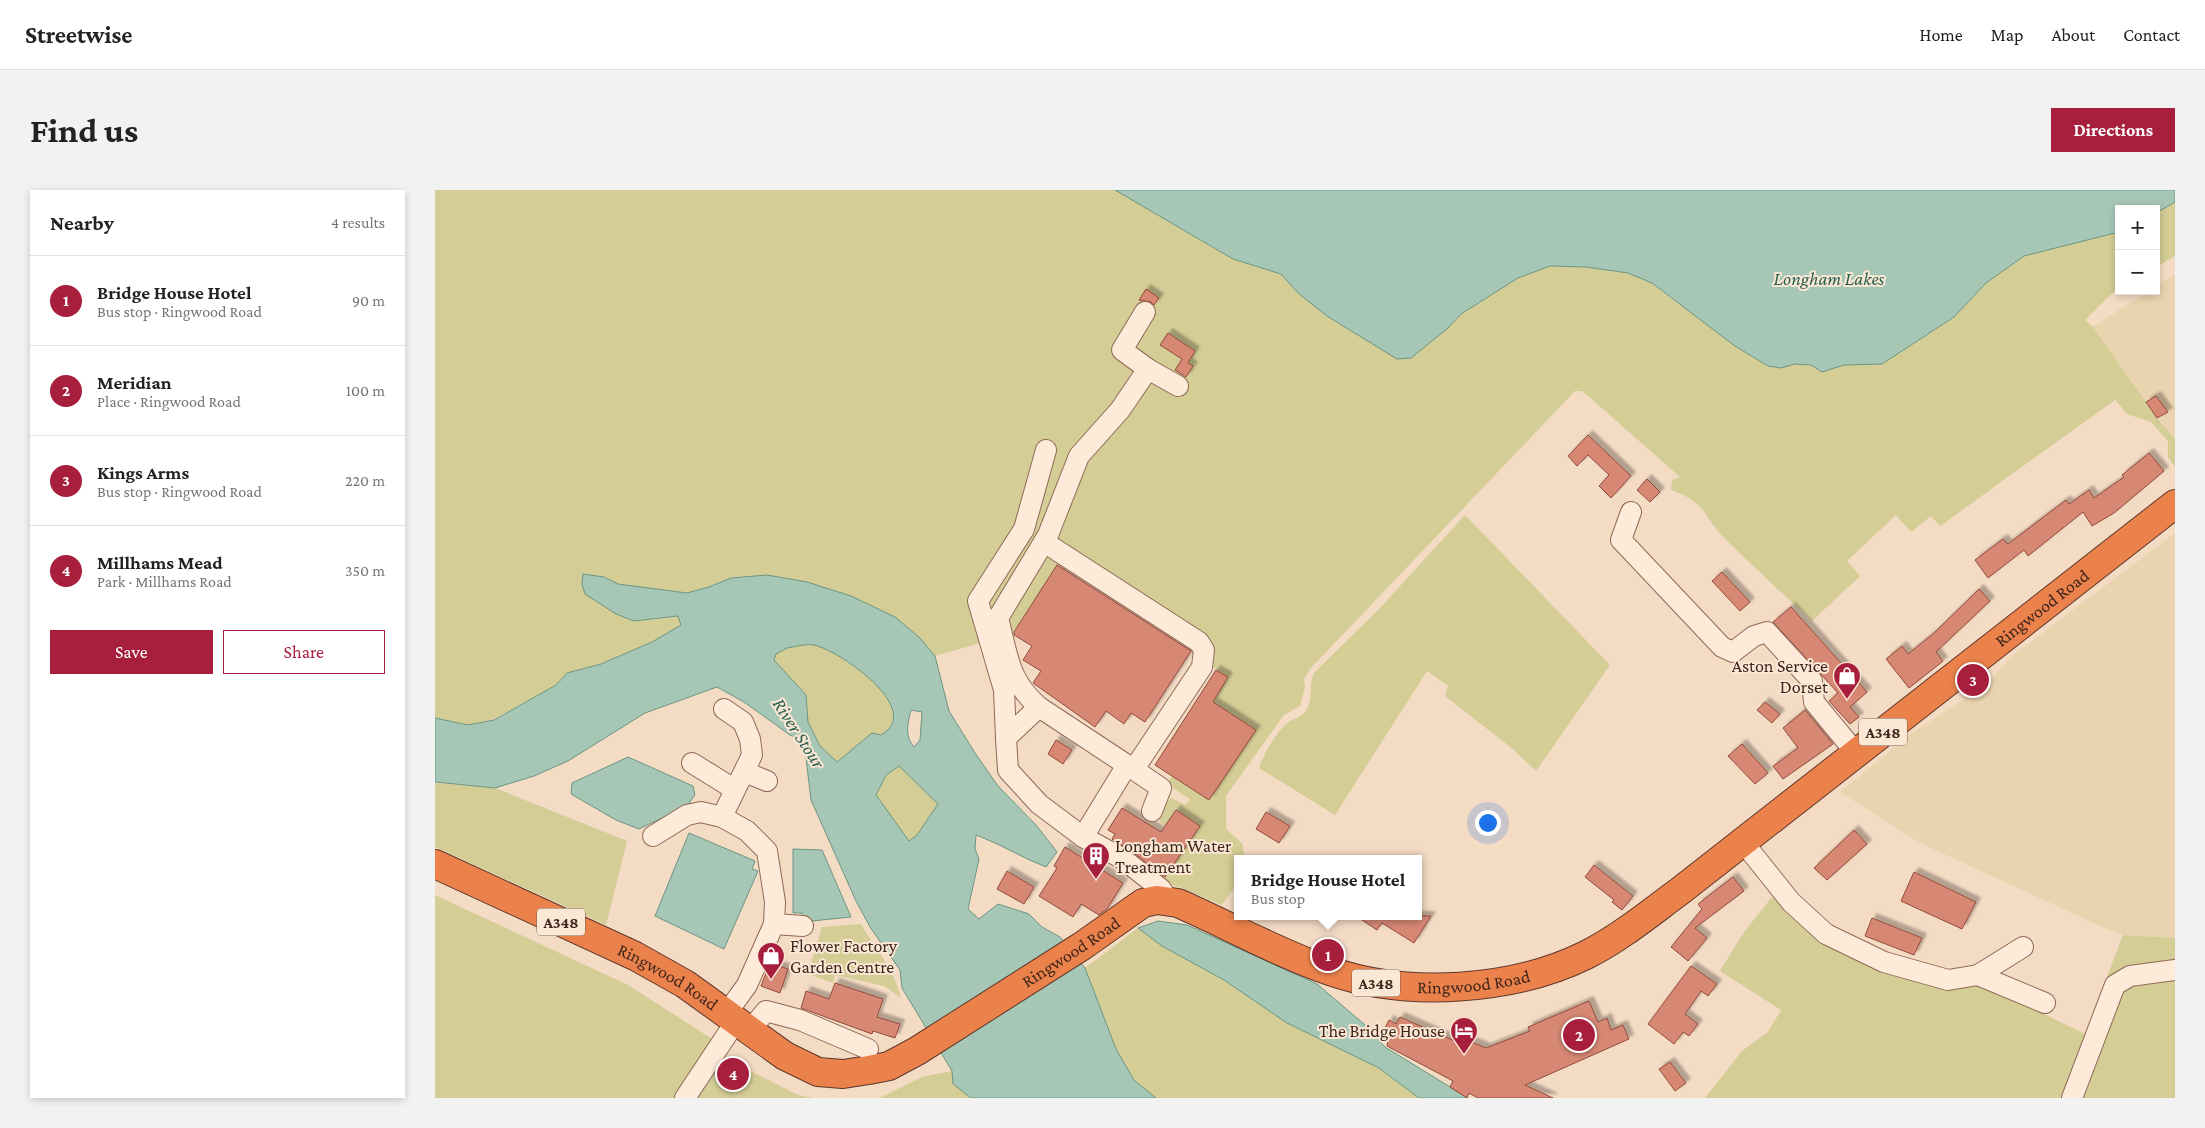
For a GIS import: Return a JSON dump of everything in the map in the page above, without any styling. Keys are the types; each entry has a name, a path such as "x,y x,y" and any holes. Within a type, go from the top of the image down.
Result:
{"highway":[{"name":"Ringwood Road","path":"435,864 635,956 685,984 785,1056 818,1072 843,1074 889,1066 917,1051 1082,946 1143,903 1157,900 1178,902 1331,971 1377,983 1434,988 1491,982 1546,970 1586,955 1622,934 1743,842 2175,504"}],"street":[{"path":"1145,312 1122,350 1148,369 1178,386"},
{"path":"1148,369 1120,410 1079,456 1044,542 998,618 1013,675 1022,693 1039,707 1161,788 1152,811"},
{"path":"1046,450 1023,529 978,601 1004,690 1008,770 1039,804 1083,837 1131,865 1161,888 1169,902"},
{"path":"1631,512 1621,540 1722,647 1733,652 1754,636 1767,632 1812,681 1814,702 1856,753"},
{"path":"1044,542 1199,642 1204,650 1202,667 1130,767 1083,837"},
{"path":"1006,738 1039,707"},
{"path":"722,817 734,788 745,772 752,755 750,738 743,722 724,709"},
{"path":"692,763 734,788"},
{"path":"745,772 767,781"},
{"path":"653,836 687,815 701,812 722,817 747,831 767,851 774,882 774,924 747,985 737,1022 685,1098"},
{"path":"1743,842 1791,902 1826,934 1884,962 1948,980 1978,975 2023,947"},
{"path":"1130,912 1135,895 1131,865"},
{"path":"774,924 803,926"},
{"path":"2072,1098 2115,985 2130,976 2175,970"},
{"path":"1978,975 2045,1003"},
{"path":"737,1022 766,1012 800,1020 868,1049"}],"shaded area":[{"path":"435,190 1115,190 1233,259 1281,274 1298,293 1327,316 1397,358 1448,328 1461,314 1518,278 1550,266 1586,267 1628,273 1652,283 1677,303 1781,368 1802,364 1812,366 1823,372 1844,365 1882,364 1954,317 1986,283 2024,256 2115,233 2115,292 2085,320 2093,327 2157,418 2175,439 2175,467 2168,457 2168,441 2151,422 2127,414 2115,400 1940,526 1931,516 1911,532 1896,515 1847,561 1860,576 1812,621 1726,540 1698,505 1671,490 1672,480 1680,477 1587,395 1582,391 1575,391 1310,669 1304,679 1305,687 1300,706 1284,715 1226,796 1226,829 1242,843 1244,855 1234,855 1234,888 1222,905 1179,887 1162,883 1150,872 1148,865 1165,877 1176,861 1154,845 1183,852 1200,826 1176,810 1165,826 1159,820 1162,807 1166,802 1172,798 1185,805 1190,799 1167,784 1172,776 1209,800 1255,730 1213,702 1227,677 1192,649 1060,562 1012,634 935,656 920,638 767,575 731,578 687,593 618,584 604,577 652,620 679,616 681,625 652,642 601,664 567,673 556,685 494,719 468,725 435,718"},
{"path":"2175,202 2175,256 2160,265 2160,250 2160,211"},
{"path":"2175,274 2175,439 2157,418 2093,327 2142,295 2160,295 2160,283"},
{"path":"1465,515 1610,665 1536,771 1514,750 1445,696 1448,686 1427,671 1335,815 1259,768 1261,762 1270,744 1282,728 1306,711 1310,702 1311,682 1314,673 1379,609"},
{"path":"2175,533 2175,938 2123,935 2111,931 1920,843 1840,792 1912,733 1965,698 1992,677 2013,655"},
{"path":"815,645 827,650 859,670 886,697 893,711 892,724 881,735 872,733 837,762 820,746 808,721 806,695 774,660 776,654 787,648"},
{"path":"899,765 938,804 917,835 909,841 876,795 886,775"},
{"path":"435,783 495,788 627,841 606,925 435,847"},
{"path":"435,895 628,985 717,1042 680,1098 435,1098"},
{"path":"1772,897 1824,939 1980,983 2085,1034 2123,935 2175,938 2175,1098 1705,1098 1742,1051 1768,1032 1781,1010 1720,971 1744,932"},
{"path":"861,924 894,977 901,998 884,986 835,975 833,983 808,974 822,927"},
{"path":"1138,928 1162,946 1224,980 1287,1022 1379,1068 1419,1098 1156,1098 1134,1080 1116,1049 1085,968"},
{"path":"721,1056 798,1095 813,1098 692,1098"},
{"path":"952,1071 953,1084 971,1098 879,1098 922,1077"}],"water":[{"name":"Longham Lakes","path":"1115,190 2175,190 2175,202 2160,211 2160,205 2115,205 2115,233 2024,256 1986,283 1954,317 1882,364 1844,365 1822,372 1811,365 1795,364 1781,368 1768,366 1735,346 1652,283 1628,273 1586,267 1550,266 1518,278 1461,314 1448,328 1411,358 1397,359 1327,316 1298,293 1281,274 1233,259"},
{"name":"River Stour","path":"583,574 604,577 618,584 687,593 731,578 767,575 807,582 851,596 895,617 920,638 935,656 949,711 975,753 998,786 1036,825 1057,852 1046,867 976,835 975,849 979,859 968,909 979,919 998,904 1029,914 1042,927 1060,937 1085,968 1116,1049 1134,1080 1156,1098 971,1098 953,1084 952,1071 902,988 900,970 870,927 856,901 811,800 804,741 790,735 744,702 717,687 645,713 568,761 534,776 495,788 435,782 435,718 468,725 494,720 556,685 567,673 601,664 652,642 681,625 678,616 634,621 616,614 585,594 582,584","holes":["813,645 826,650 859,670 886,697 893,711 892,724 881,735 872,733 837,762 820,746 808,722 806,695 774,660 776,654 787,648","911,710 922,712 920,740 914,747 909,738 908,724","899,766 938,804 917,835 909,841 876,795 886,775"]},
{"path":"628,757 693,786 695,795 687,806 639,829 616,820 571,794 572,783"},
{"path":"689,833 755,861 752,869 758,871 724,949 655,916"},
{"path":"793,849 822,850 851,917 802,922 802,913 793,913"},
{"path":"1158,921 1187,925 1317,984 1364,1024 1385,1047 1468,1098 1419,1098 1379,1068 1287,1023 1224,980 1162,946 1138,928"}],"building":[{"path":"1146,289 1159,298 1154,305 1151,302 1139,300"},
{"path":"1168,333 1195,351 1188,363 1193,366 1186,377 1175,370 1182,359 1160,345"},
{"path":"2156,396 2168,412 2157,418 2146,402"},
{"path":"1588,435 1631,476 1611,498 1599,486 1609,475 1588,455 1577,466 1568,456"},
{"path":"2149,453 2164,471 2114,513 2092,526 2083,512 2028,556 2024,550 1988,578 1975,560 2003,539 2008,544 2066,500 2069,504 2089,490 2094,498 2124,477 2122,475"},
{"path":"1647,479 1660,492 1650,502 1637,490"},
{"path":"1057,565 1191,651 1145,722 1131,713 1124,724 1106,711 1095,727 1033,683 1041,671 1023,660 1032,646 1014,635 1014,632"},
{"path":"1722,572 1750,602 1740,611 1712,581"},
{"path":"1979,589 1990,601 1936,652 1943,661 1909,688 1886,659 1902,646 1908,654 1934,633"},
{"path":"1791,607 1867,692 1850,707 1859,717 1850,724 1829,701 1838,693 1773,622"},
{"path":"1216,670 1228,677 1213,702 1256,730 1209,800 1155,765"},
{"path":"1765,702 1780,714 1772,723 1757,710"},
{"path":"1805,710 1833,744 1783,779 1773,766 1798,748 1783,728"},
{"path":"1056,740 1072,750 1063,764 1048,754"},
{"path":"1742,744 1768,773 1755,784 1728,756"},
{"path":"1122,808 1161,832 1176,810 1200,826 1165,877 1130,850 1112,839 1115,834 1108,830"},
{"path":"1266,812 1290,826 1279,843 1256,829"},
{"path":"1854,830 1867,844 1827,880 1814,868"},
{"name":"Longham Water Treatment","path":"1065,847 1123,883 1107,909 1099,915 1081,904 1073,917 1039,896 1057,868 1054,866"},
{"path":"1594,865 1633,896 1622,910 1612,902 1614,900 1585,877"},
{"path":"1007,871 1034,887 1024,904 997,889"},
{"path":"1914,872 1976,902 1962,929 1901,901"},
{"path":"1733,877 1744,891 1695,928 1707,938 1688,961 1671,947 1702,909 1698,904"},
{"path":"1422,916 1431,916 1414,943 1382,923 1377,930 1362,920 1422,920"},
{"path":"1872,918 1922,938 1914,955 1865,936"},
{"path":"770,963 788,969 780,993 761,986"},
{"path":"1691,966 1717,984 1708,996 1701,991 1685,1014 1698,1024 1689,1036 1683,1032 1674,1044 1648,1024"},
{"path":"835,983 883,999 877,1017 900,1024 895,1038 873,1031 872,1034 801,1008 806,991 829,999"},
{"name":"The Bridge House","path":"1589,1001 1598,1022 1607,1018 1611,1030 1623,1025 1629,1039 1525,1085 1553,1098 1478,1098 1469,1093 1467,1098 1450,1087 1453,1081 1387,1046 1388,1041 1381,1036 1389,1020 1396,1024 1400,1017 1464,1045 1467,1040 1486,1048 1530,1031 1528,1027"},
{"path":"1670,1062 1686,1083 1675,1091 1659,1069"}],"place":[{"name":"Kings Arms","path":"1973,680"},
{"name":"Aston Service Dorset","path":"1847,700"},
{"name":"Longham Water Treatment","path":"1096,880"},
{"name":"Bridge House Hotel","path":"1328,955"},
{"name":"Flower Factory Garden Centre","path":"771,980"},
{"name":"Meridian","path":"1579,1035"},
{"name":"The Bridge House","path":"1464,1055"},
{"name":"Millhams Mead","path":"733,1074"}]}
